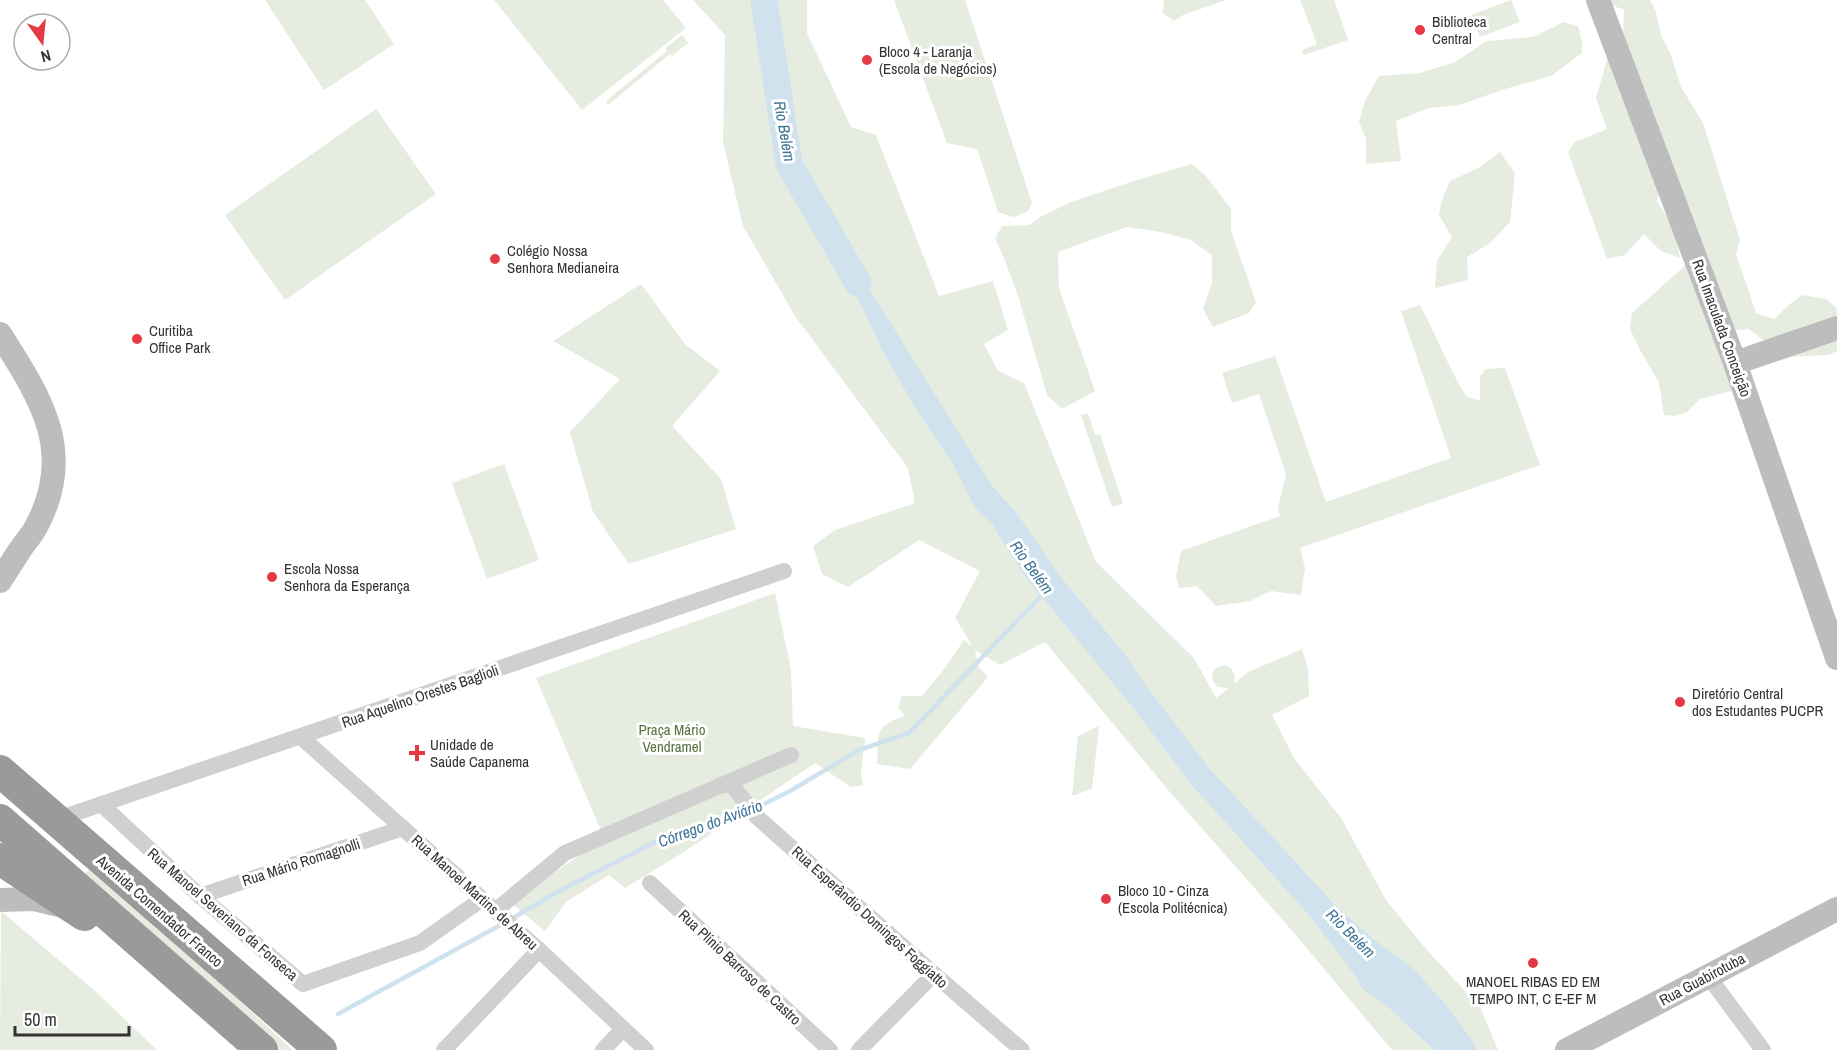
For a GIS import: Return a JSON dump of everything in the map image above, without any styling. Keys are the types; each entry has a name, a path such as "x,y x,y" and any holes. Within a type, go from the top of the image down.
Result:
{"highway":[{"name":"Avenida Comendador Franco","path":"0,771 321,1050"},
{"path":"0,820 262,1050"},
{"path":"0,859 77,910 150,951"}],"main road":[{"name":"Rua Imaculada Conceição","path":"1598,0 1735,363 1837,658"},
{"path":"1735,363 1837,328"},
{"path":"0,334 33,387 49,425 54,477 48,501 36,528 0,581"},
{"path":"0,900 34,899 77,910"},
{"name":"Rua Guabirotuba","path":"1573,1049 1837,909"}],"street":[{"name":"Rua Aquelino Orestes Baglioli","path":"55,820 784,571"},
{"name":"Rua Manoel Martins de Abreu","path":"301,737 498,913 646,1050"},
{"path":"498,913 565,853 791,755"},
{"name":"Rua Esperândio Domingos Foggiatto","path":"720,785 732,785 757,817 1022,1050"},
{"name":"Rua Manoel Severiano da Fonseca","path":"101,804 200,896 303,984 420,943 482,899"},
{"name":"Rua Mário Romagnolli","path":"200,896 403,828"},
{"name":"Rua Plínio Barroso de Castro","path":"650,884 830,1050"},
{"path":"444,1050 534,946"},
{"path":"859,1050 934,974"},
{"path":"1708,976 1763,1050"},
{"path":"603,1050 623,1029"}],"green space":[{"path":"265,0 365,0 394,44 324,90"},
{"path":"494,0 663,0 686,28 582,110"},
{"path":"693,0 807,0 807,33 851,127 876,135 939,296 993,281 1008,330 984,344 998,371 1024,383 1096,562 1194,658 1216,698 1229,688 1218,687 1214,683 1212,675 1216,668 1224,665 1231,668 1235,675 1234,684 1248,672 1302,649 1308,669 1309,696 1272,715 1294,758 1341,818 1386,900 1426,949 1480,1007 1498,1050 1392,1050 1294,933 1169,791 1045,642 1000,665 975,650 979,668 988,677 910,769 877,764 878,739 882,728 905,716 898,707 902,696 922,696 964,640 973,647 955,618 980,571 919,540 848,587 822,574 813,546 835,530 915,503 908,468 795,316 743,226 723,142 725,35"},
{"path":"894,0 965,0 1032,203 1028,211 1014,217 998,212 977,149 947,143"},
{"path":"1164,0 1226,0 1183,15 1174,21 1163,13"},
{"path":"1300,0 1334,0 1348,40 1304,55 1302,50 1317,44"},
{"path":"1511,0 1520,22 1480,37 1471,15"},
{"path":"1607,0 1650,0 1656,12 1661,35 1671,55 1681,87 1703,123 1740,240 1736,254 1756,313 1774,319 1802,295 1826,299 1837,308 1837,351 1829,355 1784,357 1749,329 1729,331 1732,391 1700,399 1687,412 1676,416 1664,415 1659,383 1630,329 1632,313 1688,263 1623,36 1624,10 1609,4"},
{"path":"1564,22 1578,26 1582,53 1551,76 1459,105 1429,108 1396,121 1401,161 1366,164 1366,139 1359,122 1365,101 1379,76 1420,73 1455,62 1487,41 1533,37"},
{"path":"682,35 688,43 672,56 670,54 608,105 606,101 667,51 666,48"},
{"path":"1610,50 1661,181 1657,202 1674,227 1680,258 1661,251 1644,234 1625,255 1607,259 1568,152 1575,142 1607,129 1596,98"},
{"path":"376,109 436,194 285,300 225,215"},
{"path":"1500,152 1515,173 1510,222 1490,243 1467,257 1468,280 1435,288 1437,261 1452,237 1439,215 1450,181 1480,167"},
{"path":"1192,164 1205,175 1231,209 1231,231 1256,302 1249,313 1213,327 1203,309 1212,282 1212,255 1191,240 1161,232 1127,227 1058,252 1059,288 1095,391 1062,409 1047,395 1019,299 995,238 1002,226 1029,225 1071,202"},
{"path":"641,284 685,344 720,371 672,426 721,479 736,529 629,564 593,512 570,432 620,379 553,341"},
{"path":"1420,305 1466,396 1480,401 1480,376 1486,369 1505,368 1540,465 1300,548 1305,568 1301,595 1271,591 1250,601 1216,606 1197,586 1179,588 1176,576 1181,551 1280,516 1278,508 1286,474 1259,394 1232,403 1222,373 1275,356 1326,502 1451,458 1401,311"},
{"path":"1088,413 1095,435 1100,434 1123,503 1112,507 1081,415"},
{"path":"504,464 539,560 487,579 452,483"},
{"name":"Praça Mário Vendramel","path":"775,593 791,670 793,726 865,738 861,773 863,785 851,787 815,763 687,850 625,888 609,875 566,902 545,931 511,903 604,838 536,678"},
{"path":"1099,726 1092,788 1072,795 1078,736"},
{"path":"89,870 293,1050 276,1050 79,879"},
{"path":"1,911 95,991 157,1050 0,1050"}],"water":[{"path":"835,239 878,303 992,486 1016,512 1059,575 1127,657 1149,690 1209,768 1334,904 1373,939 1413,968 1445,1004 1472,1040 1476,1050 1434,1050 1386,1005 1363,989 1347,964 1308,914 1191,784 1131,705 1024,575 992,524 974,506 952,462 918,412 883,352 852,285"}],"waterway":[{"name":"Rio Belém","path":"764,0 789,164 858,283"},
{"name":"Córrego do Aviário","path":"756,808 790,791 859,750 909,733 1045,592"},
{"name":"Córrego do Aviário","path":"511,919 561,890 653,843 748,811"},
{"name":"Córrego do Aviário","path":"338,1014 504,923"}],"place":[{"name":"Biblioteca Central","path":"1420,30"},
{"name":"Bloco 4 - Laranja (Escola de Negócios)","path":"867,60"},
{"name":"Colégio Nossa Senhora Medianeira","path":"495,259"},
{"name":"Curitiba Office Park","path":"137,339"},
{"name":"Escola Nossa Senhora da Esperança","path":"272,577"},
{"name":"Diretório Central dos Estudantes PUCPR","path":"1680,702"},
{"name":"Unidade de Saúde Capanema","path":"417,753"},
{"name":"Bloco 10 - Cinza (Escola Politécnica)","path":"1106,899"},
{"name":"MANOEL RIBAS ED EM TEMPO INT, C E-EF M","path":"1533,963"}]}
